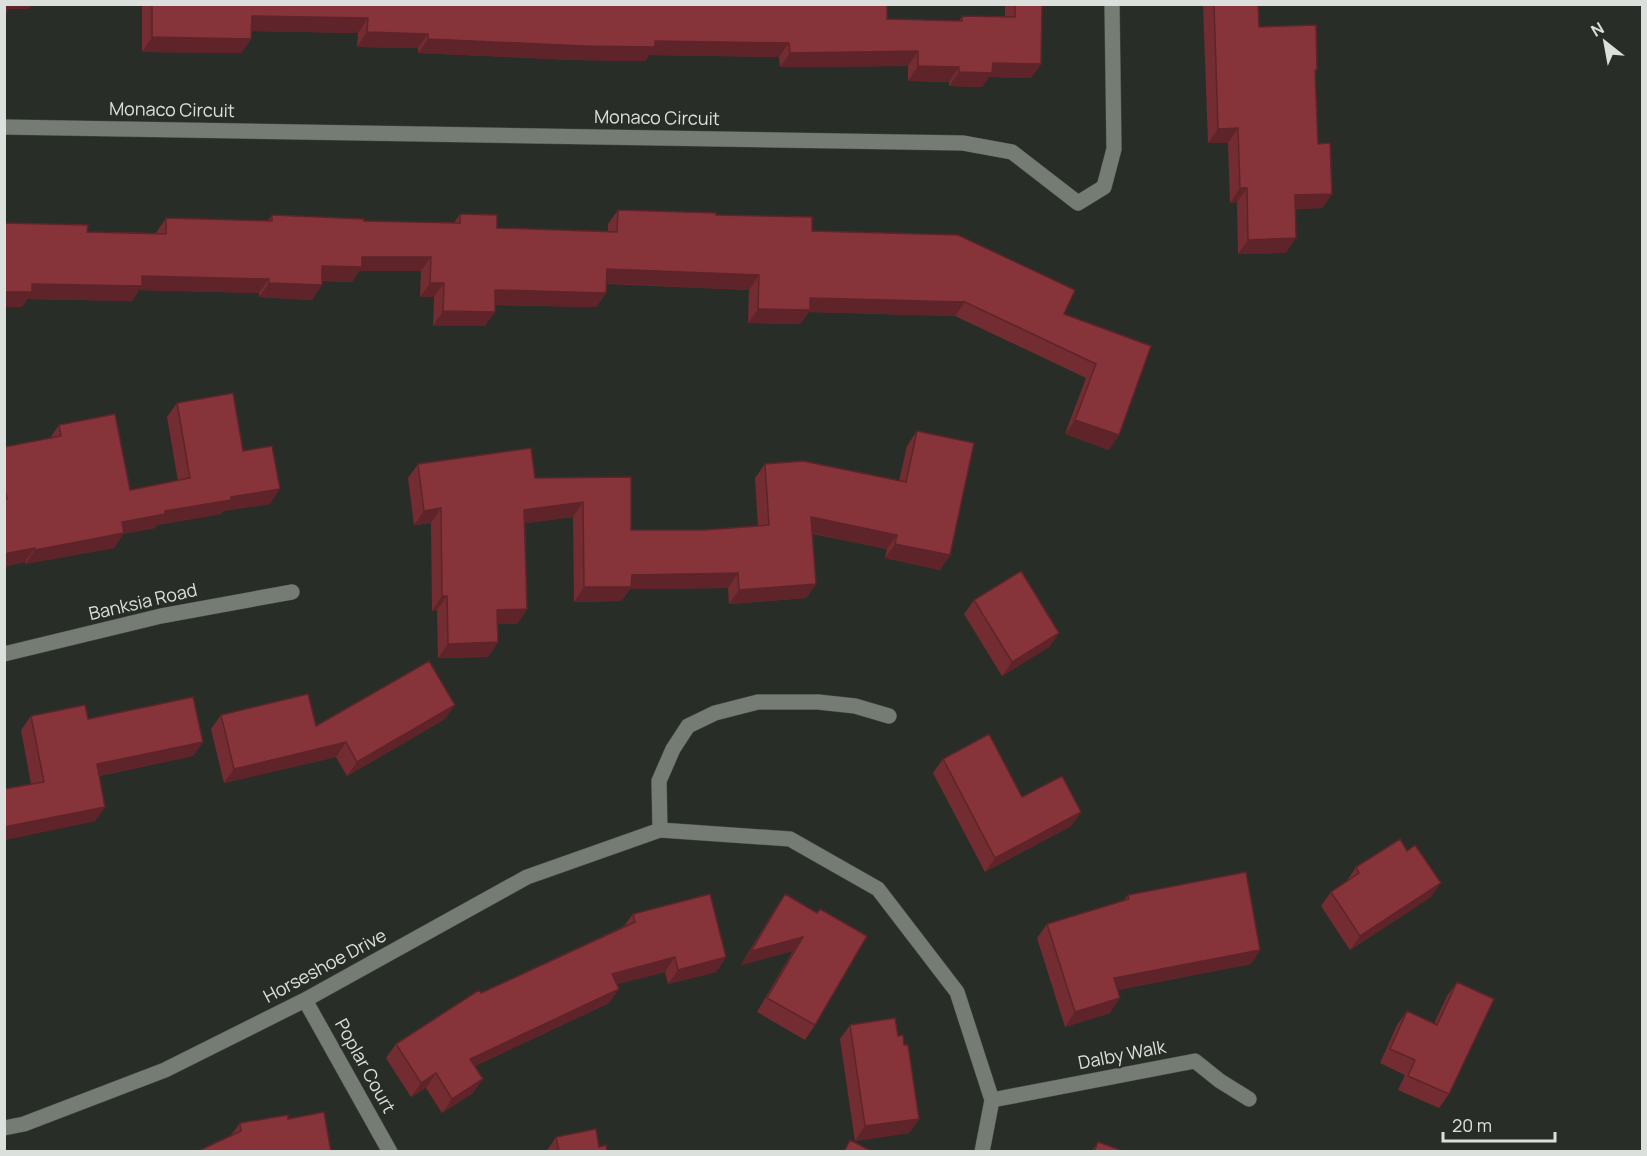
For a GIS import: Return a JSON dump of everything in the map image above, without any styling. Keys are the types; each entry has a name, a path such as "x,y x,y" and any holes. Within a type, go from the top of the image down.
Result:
{"street":[{"name":"Monaco Circuit","path":"4,127 963,143 1011,152 1078,203 1104,187 1113,149 1112,4"},
{"name":"Banksia Road","path":"4,654 161,615 292,592"},
{"path":"660,830 659,781 673,749 688,726 715,713 758,702 818,702 855,706 889,716"},
{"name":"Horseshoe Drive","path":"4,1128 24,1124 165,1070 305,1000 527,877 660,830 790,839 878,889 957,992 992,1101 982,1152"},
{"name":"Poplar Court","path":"305,1000 390,1152"},
{"name":"Dalby Walk","path":"992,1101 1195,1061 1220,1081 1249,1099"}],"building":[{"path":"152,4 887,4 887,19 962,21 962,16 1015,17 1015,4 1042,4 1041,64 993,63 992,73 959,72 959,67 918,66 918,51 790,53 789,43 655,41 655,47 428,39 428,34 367,32 368,18 252,16 251,39 152,37"},
{"path":"1214,4 1258,4 1259,27 1316,25 1318,144 1330,143 1332,194 1295,195 1296,238 1248,240 1247,188 1240,188 1238,128 1218,129"},
{"path":"618,210 812,217 812,231 958,235 1075,290 1064,314 1151,346 1119,435 1075,420 1096,364 965,302 810,298 810,310 758,309 759,275 607,269 606,293 495,290 495,312 443,311 444,283 430,283 431,257 362,257 362,267 322,266 322,285 269,283 269,279 142,276 142,286 32,284 32,292 4,292 4,223 88,225 87,232 166,234 166,218 272,221 272,215 364,219 364,221 460,223 460,214 497,215 497,228 617,232"},
{"path":"233,393 243,451 272,446 280,489 231,497 231,500 165,511 165,514 122,522 124,533 4,554 4,499 7,499 4,486 4,447 61,436 59,425 115,414 130,490 190,478 177,403"},
{"path":"917,431 974,443 950,555 895,544 897,535 811,517 816,584 739,590 738,573 632,575 631,587 584,587 583,502 524,510 527,609 497,610 498,642 448,644 447,596 442,596 441,508 424,511 418,464 531,448 535,478 631,477 631,530 704,530 769,525 765,464 803,461 906,482"},
{"path":"1021,571 1059,633 1012,662 974,600"},
{"path":"429,661 455,705 357,762 346,742 234,769 221,715 308,694 316,726"},
{"path":"193,697 203,742 97,764 105,807 4,827 4,789 44,782 31,716 85,705 88,719"},
{"path":"989,734 1022,797 1062,776 1081,812 995,858 943,759"},
{"path":"1400,839 1407,851 1415,845 1441,883 1360,936 1331,892 1359,873 1356,867"},
{"path":"1246,872 1260,950 1114,978 1120,998 1075,1012 1047,924 1129,899 1128,895"},
{"path":"710,894 726,957 678,970 675,957 612,974 619,989 470,1059 483,1079 452,1099 436,1073 421,1083 396,1044 479,990 481,993 635,922 633,914"},
{"path":"785,894 817,913 820,909 867,936 815,1025 767,998 803,937 751,951"},
{"path":"1457,982 1494,999 1449,1094 1408,1076 1415,1060 1390,1049 1407,1011 1437,1025"},
{"path":"895,1018 898,1036 903,1035 904,1045 908,1045 919,1119 865,1126 850,1025"},
{"path":"324,1112 331,1152 196,1152 241,1131 240,1123 288,1115 288,1119"},
{"path":"596,1129 599,1147 606,1145 607,1152 559,1152 556,1137"},
{"path":"850,1140 873,1152 844,1152"},
{"path":"1098,1142 1126,1152 1094,1152"}]}
